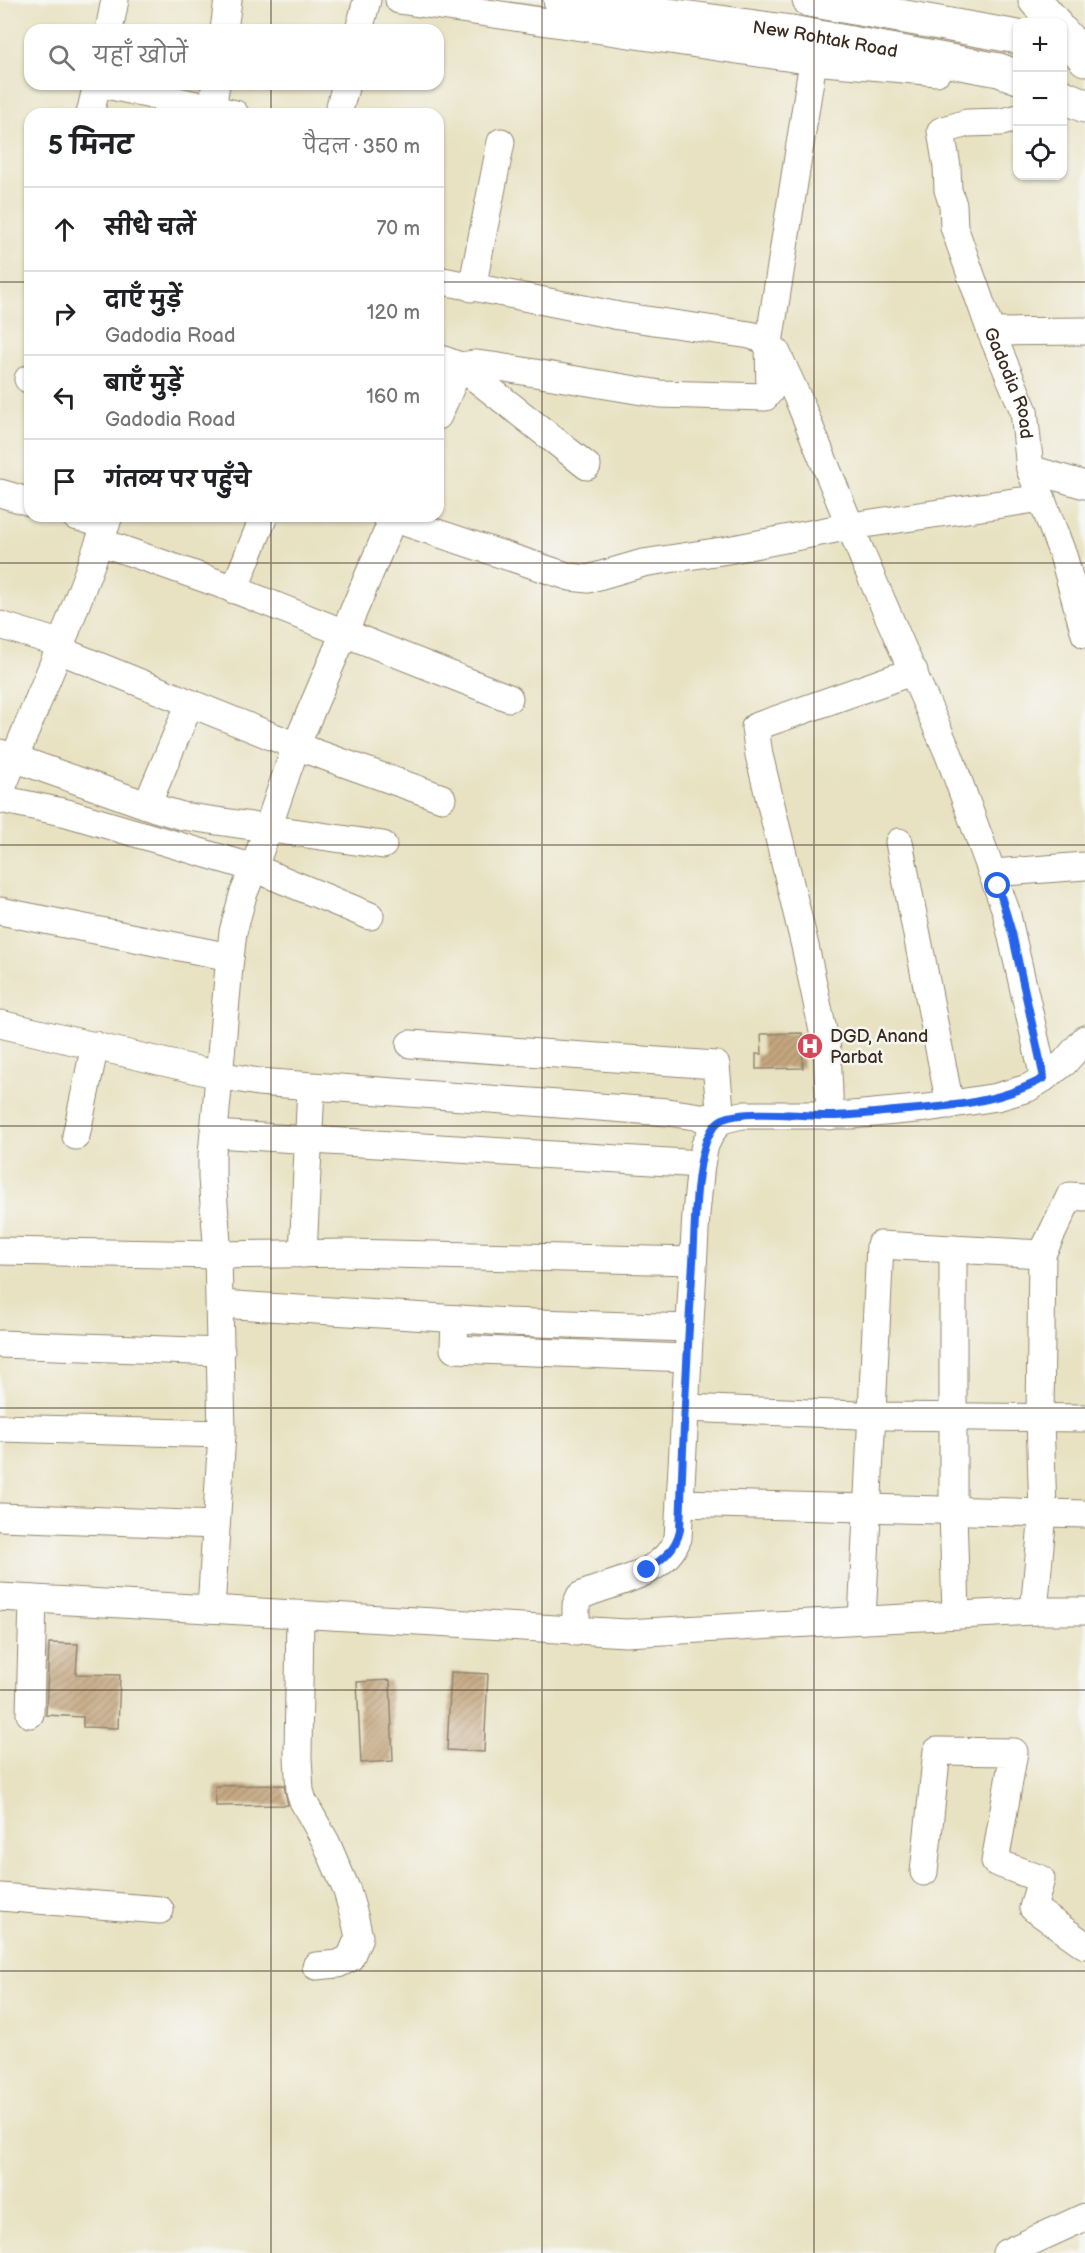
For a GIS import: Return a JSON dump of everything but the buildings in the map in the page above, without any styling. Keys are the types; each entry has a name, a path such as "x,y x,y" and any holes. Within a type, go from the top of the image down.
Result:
{"main road":[{"name":"New Rohtak Road","path":"560,0 791,32 999,70 1013,75"},
{"name":"New Rohtak Road","path":"809,0 926,10 1013,36"},
{"path":"1035,0 1051,18"},
{"path":"868,46 884,6"},
{"path":"910,54 926,10"},
{"path":"1067,38 1085,59"},
{"path":"1067,54 1085,59"}],"street":[{"path":"110,24 115,0"},
{"path":"225,24 228,0"},
{"path":"361,24 367,0"},
{"path":"399,0 813,61 936,72 997,81 1013,87"},
{"path":"449,362 499,367 660,394 765,397 770,392 769,343 813,61"},
{"path":"91,108 96,90"},
{"path":"136,90 219,105"},
{"path":"340,108 344,90"},
{"name":"Gadodia Road","path":"1013,119 1002,122 967,123 941,131 948,190 953,205 954,227 990,332 1024,411 1030,469 1042,498 1074,556 1085,634"},
{"path":"472,288 501,142"},
{"path":"444,281 619,315 750,335 769,343 776,351 949,755 993,873 1012,933 1044,1078"},
{"path":"990,332 1085,331"},
{"path":"444,387 449,362"},
{"path":"449,362 587,466"},
{"path":"1030,469 1085,484"},
{"path":"0,494 24,500"},
{"path":"406,522 582,579 644,563 728,550 851,526 1042,498"},
{"path":"90,522 234,590 509,698"},
{"path":"234,590 262,522"},
{"path":"212,1609 222,1434 220,1304 212,1178 233,932 243,895 296,746 345,635 389,522"},
{"path":"0,793 7,756 61,647 105,528"},
{"path":"0,625 61,647 190,704 296,746 442,798"},
{"path":"830,1116 827,1050 805,946 759,755 755,727 914,671"},
{"path":"147,805 190,704"},
{"path":"7,756 182,816 383,845"},
{"path":"0,799 67,813 254,868 370,916"},
{"path":"899,842 950,1105"},
{"path":"993,873 1085,866"},
{"path":"0,911 230,957"},
{"path":"0,1024 258,1082 311,1088 667,1112 721,1120 742,1115 830,1116 950,1105 996,1097 1028,1088 1044,1078 1064,1063 1085,1039"},
{"path":"410,1044 716,1065 721,1120 705,1145 701,1164 688,1328 680,1530 675,1545 657,1564 639,1575 580,1596 576,1605 576,1632"},
{"path":"76,1136 95,1045"},
{"path":"303,1254 311,1088"},
{"path":"214,1134 701,1164"},
{"path":"1034,1611 1043,1513 1040,1418 1042,1254 1070,1197 1085,1197"},
{"path":"862,1620 880,1245 1042,1254"},
{"path":"953,1249 953,1511 956,1615"},
{"path":"0,1251 218,1255 303,1254 693,1262"},
{"path":"220,1304 455,1319 688,1328"},
{"path":"455,1319 454,1349 687,1358"},
{"path":"0,1344 221,1352"},
{"path":"685,1408 871,1416 1085,1418"},
{"path":"0,1428 222,1434"},
{"path":"680,1503 1085,1514"},
{"path":"0,1516 216,1525"},
{"path":"0,1597 576,1632 626,1633 1034,1611 1085,1611"},
{"path":"30,1714 33,1599"},
{"path":"300,1614 298,1757 300,1791 303,1801 326,1842 347,1891 359,1937 350,1959 338,1964 316,1966"},
{"path":"924,1872 937,1751 1014,1752 995,1862 1041,1879 1033,1908 1085,1945"},
{"path":"0,1897 160,1910"},
{"path":"1006,2253 1082,2224"}],"place":[{"name":"DGD, Anand Parbat","path":"810,1046"}],"route":[{"path":"647,1570 657,1564 675,1545 680,1530 688,1328 696,1214 701,1164 705,1145 712,1131 721,1120 742,1115 852,1115 950,1105 996,1097 1028,1088 1044,1078 1012,933 998,886"}]}
